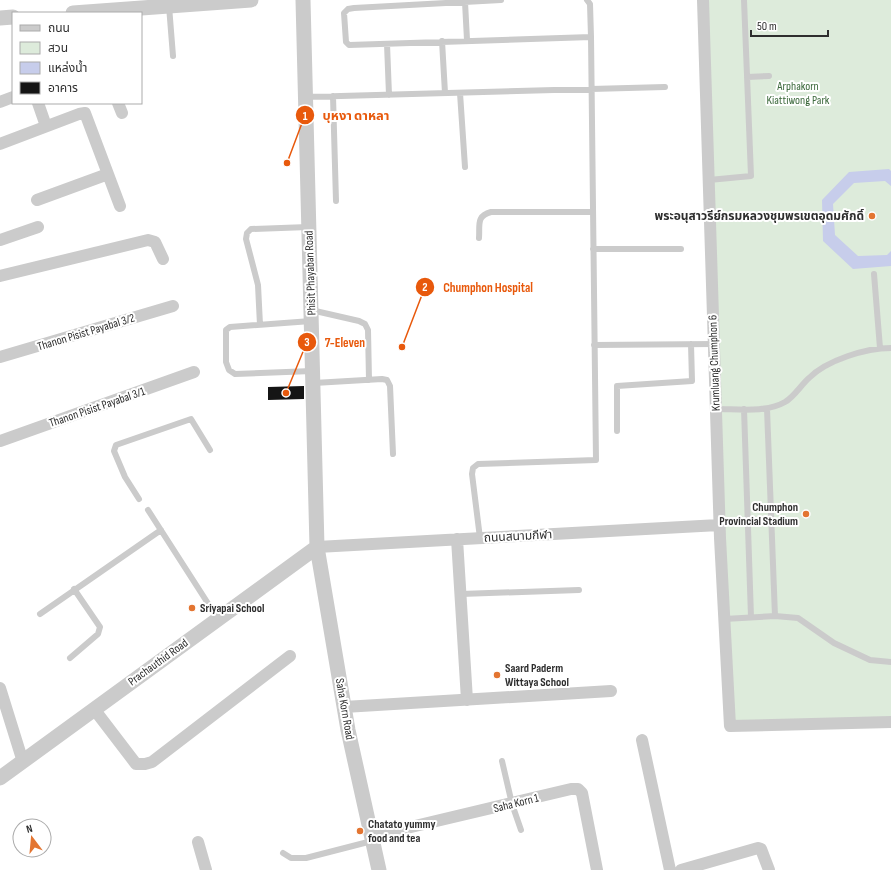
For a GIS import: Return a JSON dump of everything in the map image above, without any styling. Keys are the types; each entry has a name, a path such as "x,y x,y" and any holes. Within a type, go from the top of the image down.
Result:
{"street":[{"path":"87,12 251,0"},
{"name":"Phisit Phayaban Road","path":"302,0 317,547"},
{"name":"Krumluang Chumphon 6","path":"703,0 720,525 730,726 891,722"},
{"path":"0,18 12,17"},
{"path":"0,102 12,97"},
{"path":"38,104 46,126"},
{"path":"0,144 79,114 85,114 120,206"},
{"path":"37,200 108,174"},
{"path":"0,240 38,227"},
{"path":"0,276 148,240 155,242 163,259"},
{"name":"Thanon Pisist Payabal 3/2","path":"0,357 173,306"},
{"name":"Thanon Pisist Payabal 3/1","path":"0,441 194,372"},
{"name":"ถนนสนามกีฬา","path":"317,547 720,525"},
{"path":"457,539 467,700"},
{"name":"Prachauthid Road","path":"0,778 317,547"},
{"name":"Saha Korn Road","path":"317,547 344,707 379,870"},
{"path":"94,709 136,764 145,764 152,762 290,656"},
{"path":"0,688 23,762"},
{"path":"344,707 611,691"},
{"path":"642,740 670,870"},
{"name":"Saha Korn 1","path":"373,838 571,789 578,789 582,793 597,870"},
{"path":"198,842 206,870"},
{"path":"681,870 758,848 761,849 769,870"}],"lane":[{"path":"501,0 348,9 344,13 346,42 349,45 591,37"},
{"path":"480,538 472,474 473,468 478,464 596,460 591,37 590,4 587,0"},
{"path":"709,180 751,176 744,0"},
{"path":"465,2 467,40"},
{"path":"169,6 173,56"},
{"path":"442,41 445,93"},
{"path":"387,44 389,95"},
{"path":"747,77 769,76"},
{"path":"305,97 665,87"},
{"path":"460,93 465,166"},
{"path":"333,96 336,201"},
{"path":"479,238 480,218 484,214 491,212 592,212"},
{"path":"260,325 258,285 246,239 247,233 251,229 308,227"},
{"path":"593,249 681,249"},
{"path":"874,274 880,348"},
{"path":"370,380 368,330 365,324 359,321 311,316 260,325 230,327 226,330 226,362 229,370 235,374 370,380 387,380 390,386 393,454"},
{"path":"617,431 617,386 692,380 691,344"},
{"path":"594,345 714,344"},
{"path":"716,409 767,409 786,402 810,377 835,361 880,348 891,348"},
{"path":"744,409 751,617"},
{"path":"767,409 775,616"},
{"path":"140,499 125,477 114,451 116,445 191,419 210,450"},
{"path":"148,510 218,619"},
{"path":"40,614 161,530"},
{"path":"70,658 98,634 100,627 74,589"},
{"path":"461,594 579,590"},
{"path":"724,619 775,616 798,618 834,643 870,660 891,662"},
{"path":"502,761 512,804 521,830"},
{"path":"283,853 291,858 306,858 373,838"}],"green space":[{"name":"Arphakorn Kiattiwong Park","path":"703,0 891,0 891,720 730,726"}],"water":[{"path":"889,169 891,171 891,186 885,181 854,183 833,204 835,235 858,256 887,255 891,251 891,266 853,269 823,241 822,200 849,172"}],"building":[{"path":"304,386 304,399 268,400 268,387"}],"place":[{"name":"บุหงา ดาหลา","path":"287,163"},
{"name":"พระอนุสาวรีย์กรมหลวงชุมพรเขตอุดมศักดิ์","path":"872,216"},
{"name":"Chumphon Hospital","path":"402,347"},
{"name":"7-Eleven","path":"286,393"},
{"name":"Chumphon Provincial Stadium","path":"806,514"},
{"name":"Sriyapai School","path":"192,608"},
{"name":"Saard Paderm Wittaya School","path":"497,675"},
{"name":"Chatato yummy food and tea","path":"360,831"}]}
